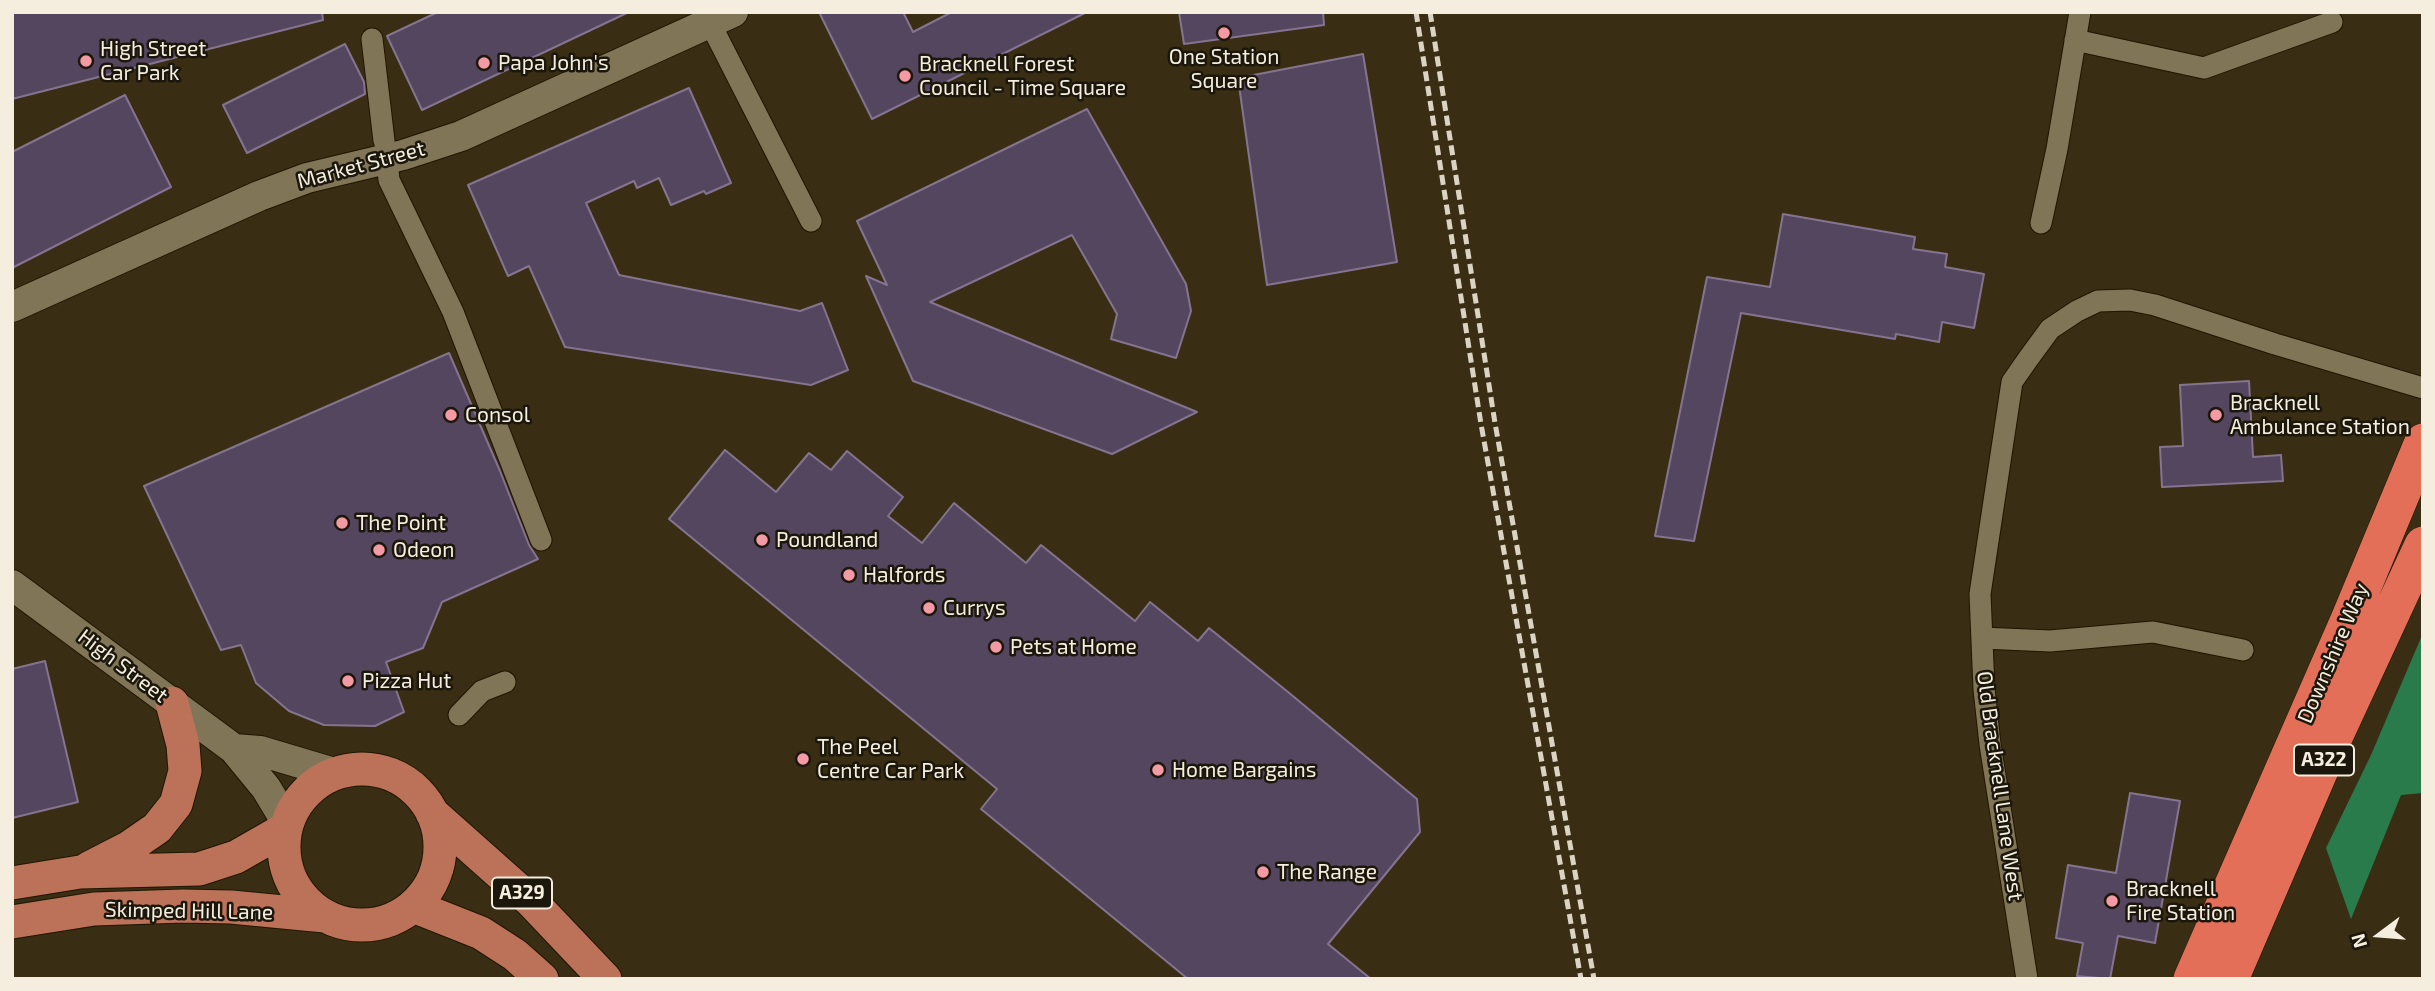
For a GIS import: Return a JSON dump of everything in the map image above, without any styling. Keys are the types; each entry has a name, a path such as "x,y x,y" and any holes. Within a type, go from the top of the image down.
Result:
{"highway":[{"name":"Downshire Way","path":"2192,979 2349,620 2423,442"},
{"name":"Downshire Way","path":"2230,979 2335,735 2423,545"}],"main road":[{"path":"80,872 128,848 157,828 176,804 185,771 183,746 172,703"},
{"path":"356,768 386,772 413,788 432,813 440,837 438,867 425,893 413,906 378,924 348,925 325,916 309,906 289,878 285,864 286,826 307,790 334,773 356,768"},
{"name":"A329","path":"432,813 531,901 605,979"},
{"name":"Skimped Hill Lane","path":"12,883 80,872 199,869 236,857 286,826"},
{"name":"Skimped Hill Lane","path":"12,922 94,909 160,906 232,907 325,916"},
{"name":"A329","path":"413,906 481,933 542,979"}],"street":[{"path":"2041,223 2057,149 2080,12"},
{"name":"Market Street","path":"12,307 294,183 403,155 461,136 722,18 811,222"},
{"path":"2075,40 2204,68 2332,22"},
{"path":"372,39 384,141"},
{"path":"388,170 389,180 453,312 541,540"},
{"name":"Old Bracknell Lane West","path":"2027,979 1983,689 1980,594 2012,382 2050,329 2098,301 2130,300 2155,305 2423,388"},
{"name":"High Street","path":"12,585 234,749 266,788 286,826"},
{"path":"1982,638 2050,641 2153,632 2243,650"},
{"path":"459,715 482,691 505,682"},
{"name":"High Street","path":"234,749 260,751 334,773"}],"green space":[{"path":"2423,633 2423,793 2401,795 2351,919 2326,848 2371,755"}],"building":[{"name":"High Street Car Park","path":"12,12 322,12 323,20 12,99"},
{"path":"438,12 629,12 422,110 387,36"},
{"name":"Bracknell Forest Council - Time Square","path":"819,12 903,12 913,32 952,12 1087,12 872,119"},
{"name":"One Station Square","path":"1179,12 1323,12 1324,25 1184,44"},
{"path":"345,44 364,82 365,94 247,153 223,105"},
{"path":"1363,54 1397,262 1267,285 1238,78"},
{"path":"689,88 731,183 671,205 659,178 637,188 634,181 586,203 619,275 800,311 822,303 848,370 811,385 565,347 529,266 508,276 468,185"},
{"path":"125,95 171,187 12,268 12,152"},
{"path":"1087,109 1186,284 1191,311 1176,358 1111,339 1117,314 1072,235 930,302 1197,412 1112,454 913,381 866,276 887,285 857,221"},
{"path":"1783,214 1915,237 1913,249 1947,254 1945,267 1984,274 1974,328 1942,322 1939,342 1896,334 1895,339 1741,313 1694,541 1655,536 1707,277 1770,287"},
{"name":"The Point","path":"449,353 529,545 538,559 442,602 423,648 386,662 404,712 375,726 324,725 289,711 256,683 241,645 221,650 144,486"},
{"name":"Bracknell Ambulance Station","path":"2249,381 2253,457 2281,455 2283,481 2162,487 2160,447 2183,446 2180,385"},
{"path":"725,450 776,492 809,453 831,470 847,451 903,497 888,516 922,543 954,503 1026,563 1041,545 1135,621 1150,602 1198,641 1209,628 1288,692 1417,799 1420,832 1328,944 1371,979 1188,979 981,809 997,789 669,519"},
{"path":"45,661 78,802 12,818 12,669"},
{"name":"Bracknell Fire Station","path":"2130,793 2180,801 2155,943 2118,936 2110,979 2077,976 2083,943 2056,938 2068,865 2116,873"}],"railway":[{"path":"1416,12 1481,424 1581,979"},
{"path":"1430,12 1495,423 1594,979"}],"place":[{"name":"One Station Square","path":"1224,33"},
{"name":"High Street Car Park","path":"86,61"},
{"name":"Papa John's","path":"484,63"},
{"name":"Bracknell Forest Council - Time Square","path":"905,76"},
{"name":"Consol","path":"451,415"},
{"name":"Bracknell Ambulance Station","path":"2216,415"},
{"name":"The Point","path":"342,523"},
{"name":"Poundland","path":"762,540"},
{"name":"Odeon","path":"379,550"},
{"name":"Halfords","path":"849,575"},
{"name":"Currys","path":"929,608"},
{"name":"Pets at Home","path":"996,647"},
{"name":"Pizza Hut","path":"348,681"},
{"name":"The Peel Centre Car Park","path":"803,759"},
{"name":"Home Bargains","path":"1158,770"},
{"name":"The Range","path":"1263,872"},
{"name":"Bracknell Fire Station","path":"2112,901"}]}
